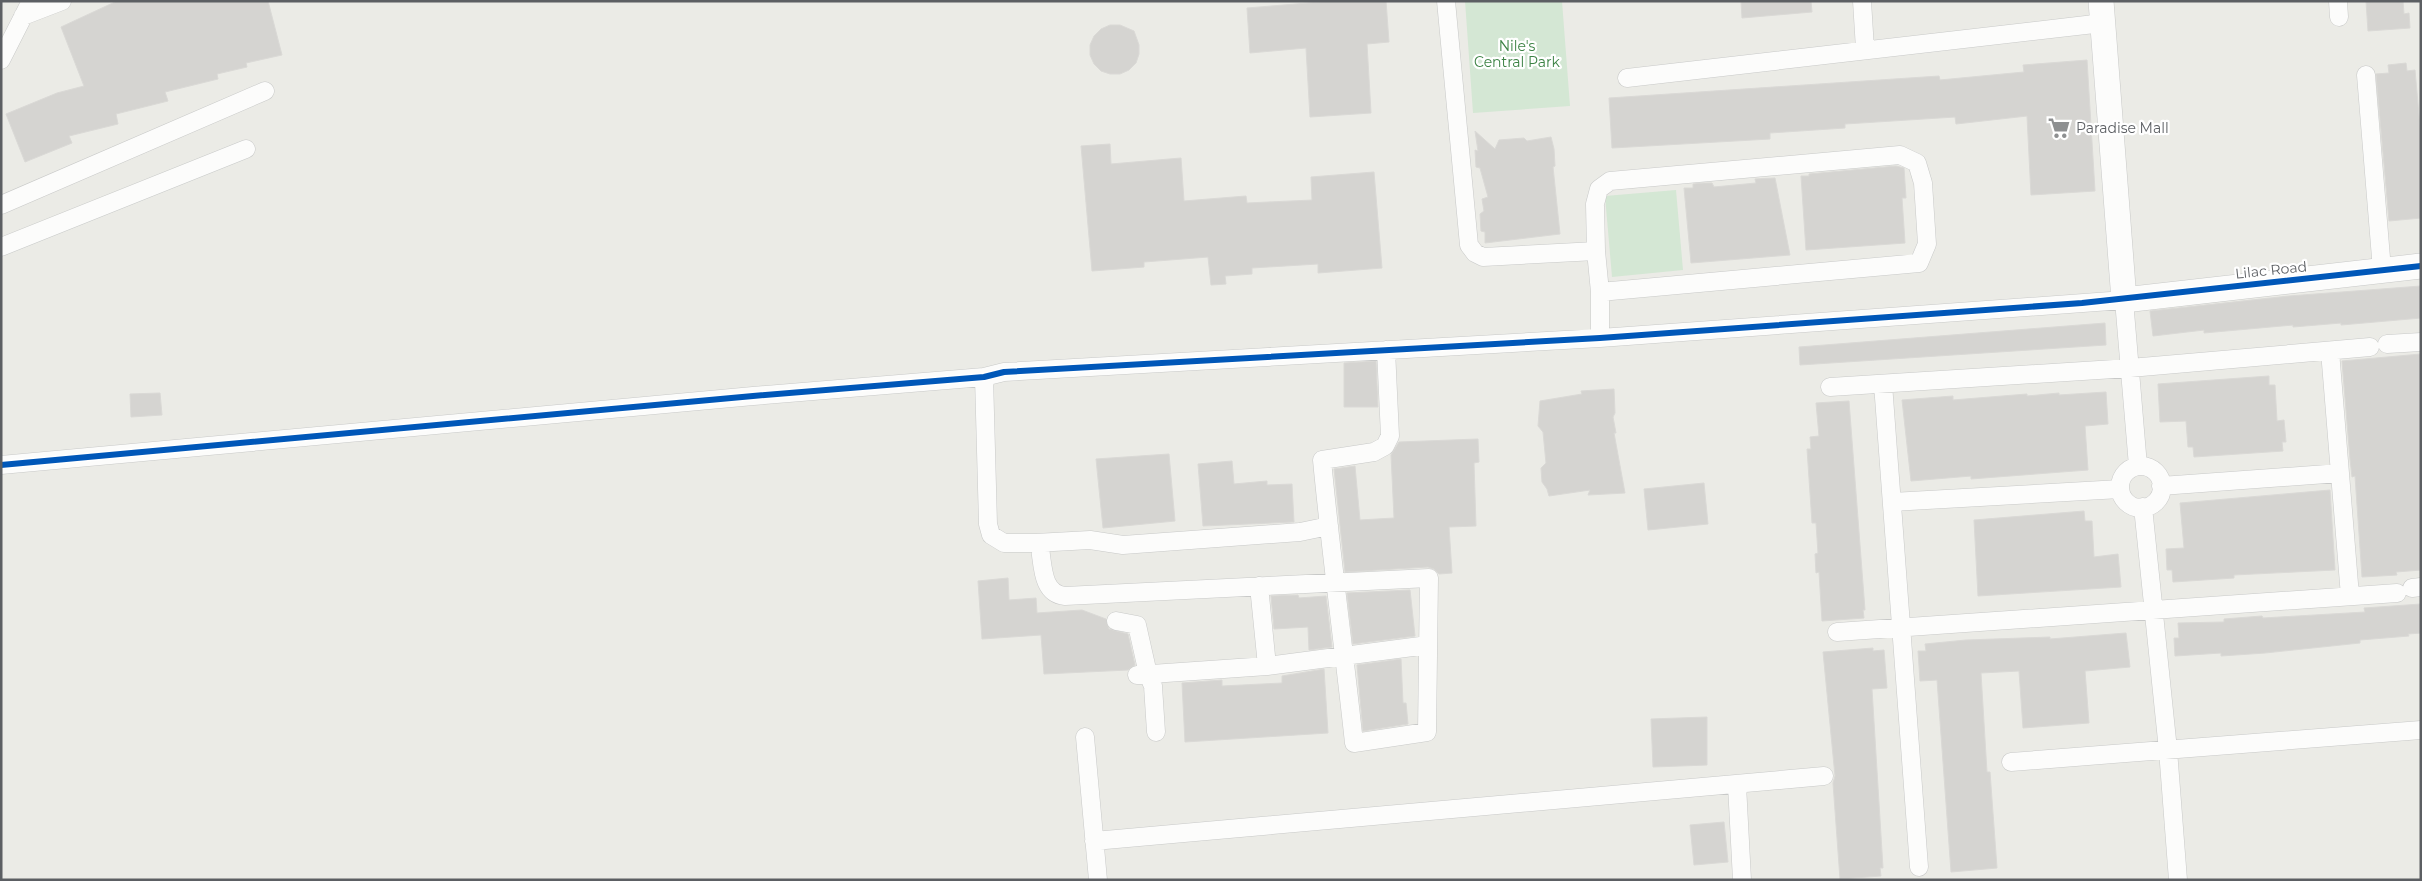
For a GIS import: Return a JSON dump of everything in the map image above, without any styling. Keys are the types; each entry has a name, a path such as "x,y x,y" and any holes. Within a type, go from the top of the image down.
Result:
{"street":[{"path":"1,60 27,9 62,1"},
{"path":"1446,1 1469,246 1475,253 1483,257 1596,250"},
{"path":"1862,1 1865,49"},
{"path":"1627,78 1865,49 2102,12 2138,466"},
{"path":"2366,75 2382,270"},
{"path":"1,205 265,91"},
{"path":"1,247 246,149"},
{"path":"1600,292 1919,263 1928,244 1923,183 1917,163 1900,155 1610,181 1599,189 1595,204 1596,250 1600,292 1600,338"},
{"name":"Lilac Road","path":"2124,300 2421,266"},
{"path":"1,465 753,396 984,377 1004,372 1600,338 2124,300"},
{"path":"1830,388 2130,368 2421,342"},
{"path":"1035,543 1040,548 1048,588 1060,596 1337,582 1430,578 1427,732 1354,743 1337,582 1329,526 1322,460 1374,452 1385,446 1390,436 1386,350"},
{"path":"2330,351 2350,596"},
{"path":"984,377 988,524 990,535 1004,543 1090,540 1123,545 1300,532 1329,526"},
{"path":"1883,384 1919,867"},
{"path":"2138,466 2149,467 2160,477 2159,498 2154,503 2143,507 2128,503 2120,489 2121,479 2125,473 2138,466"},
{"path":"2161,486 2340,473"},
{"path":"1892,502 2120,489"},
{"path":"2143,507 2152,610 2168,750 2178,880"},
{"path":"1259,586 1267,666"},
{"path":"1837,632 2350,596 2410,590"},
{"path":"1116,622 1137,625 1142,674 1153,686 1156,732"},
{"path":"1142,674 1267,666 1345,658 1428,646"},
{"path":"2011,762 2421,730"},
{"path":"1085,737 1098,880"},
{"path":"1094,841 1824,776"},
{"path":"1737,785 1742,880"}],"green space":[{"name":"Nile's Central Park","path":"1465,1 1562,1 1570,106 1473,113"},
{"path":"1676,190 1683,270 1612,277 1605,196"}],"building":[{"path":"117,1 268,1 282,55 246,63 247,67 217,74 218,79 165,92 168,101 116,114 118,124 69,136 72,143 25,162 6,114 57,93 84,86 61,27"},
{"path":"1332,1 1386,1 1389,42 1367,44 1371,113 1310,117 1306,48 1250,53 1247,8"},
{"path":"1741,1 1811,1 1812,12 1742,18"},
{"path":"2366,1 2403,1 2404,14 2409,13 2410,28 2368,31"},
{"path":"1110,25 1120,25 1134,31 1139,45 1136,63 1129,70 1120,74 1110,74 1101,71 1094,64 1090,55 1090,45 1094,36 1101,29"},
{"path":"2087,60 2095,191 2031,195 2027,116 1956,124 1955,117 1845,124 1845,128 1770,133 1770,139 1612,148 1609,98 1939,76 1940,80 2024,72 2023,65"},
{"path":"2406,63 2407,71 2415,70 2421,138 2421,218 2389,221 2376,74 2389,73 2388,65"},
{"path":"1475,131 1495,149 1499,140 1524,138 1527,141 1551,137 1554,149 1555,166 1553,167 1560,234 1485,243 1485,232 1481,231 1480,214 1484,211 1482,199 1488,197 1480,168 1476,167 1475,150 1478,151"},
{"path":"1110,144 1111,164 1181,158 1184,201 1246,196 1247,203 1312,200 1311,177 1374,172 1382,268 1318,273 1318,264 1252,268 1252,274 1225,276 1226,284 1211,285 1208,257 1144,262 1144,267 1092,271 1081,146"},
{"path":"1896,166 1904,168 1906,198 1902,198 1905,243 1806,250 1801,176"},
{"path":"1775,178 1790,255 1691,263 1684,188 1693,188 1693,184 1712,183 1714,187 1756,183 1755,179"},
{"path":"2421,286 2421,318 2341,325 2341,323 2293,327 2293,325 2204,333 2204,330 2153,336 2150,311 2289,296"},
{"path":"2105,323 2106,345 1800,365 1799,347"},
{"path":"2421,354 2421,570 2396,572 2397,575 2362,577 2355,476 2352,477 2342,361"},
{"path":"1376,361 1378,407 1344,407 1344,363"},
{"path":"2269,376 2269,385 2275,385 2277,421 2284,420 2286,442 2282,442 2283,451 2194,457 2193,447 2188,447 2186,421 2160,422 2158,384"},
{"path":"1614,389 1615,413 1613,417 1616,433 1614,433 1625,493 1588,495 1590,490 1549,496 1542,482 1541,468 1546,463 1543,432 1538,426 1540,401 1582,394 1581,391"},
{"path":"2106,392 2108,424 2085,426 2088,470 1971,479 1971,476 1911,481 1902,400 1953,396 1953,400 2027,394 2027,396"},
{"path":"160,393 162,415 131,417 130,394"},
{"path":"1849,401 1865,610 1863,610 1864,618 1822,621 1819,572 1816,573 1815,554 1818,553 1816,523 1812,523 1807,449 1811,449 1810,437 1819,436 1816,403"},
{"path":"1478,439 1479,462 1474,463 1476,526 1449,527 1452,573 1439,574 1434,569 1428,567 1345,572 1334,469 1355,466 1360,520 1394,518 1391,455 1399,442"},
{"path":"1169,454 1175,521 1103,528 1096,459"},
{"path":"1232,461 1234,484 1267,481 1267,485 1292,484 1294,522 1203,526 1198,464"},
{"path":"1704,483 1708,524 1648,530 1644,489"},
{"path":"2330,490 2335,570 2234,575 2234,578 2173,582 2172,570 2167,570 2166,549 2184,548 2180,503"},
{"path":"2084,511 2085,521 2092,521 2094,557 2118,554 2121,587 1978,596 1974,520"},
{"path":"1008,578 1009,600 1036,598 1037,613 1082,610 1106,619 1109,629 1128,634 1135,665 1128,670 1044,674 1041,635 982,639 978,581"},
{"path":"1410,590 1415,636 1353,644 1347,593"},
{"path":"1298,595 1299,598 1326,596 1332,647 1309,650 1308,627 1274,629 1271,596"},
{"path":"2421,604 2421,633 2408,634 2409,636 2360,640 2360,643 2265,653 2221,656 2221,653 2175,656 2174,638 2179,638 2178,623 2224,622 2224,619 2262,616 2263,618 2365,612 2364,608"},
{"path":"2126,633 2130,667 2085,671 2089,723 2023,728 2019,671 1981,673 1987,772 1990,772 1997,868 1951,872 1937,680 1920,681 1918,651 1926,651 1925,644 1966,640 2050,637 2050,639"},
{"path":"1873,648 1873,651 1884,650 1887,688 1872,689 1883,868 1880,868 1881,876 1840,879 1833,783 1835,776 1823,652"},
{"path":"1401,659 1403,703 1406,703 1408,724 1363,731 1357,665"},
{"path":"1324,669 1328,733 1185,742 1182,683 1222,680 1222,686 1282,683 1282,676"},
{"path":"1707,717 1707,765 1653,767 1651,719"},
{"path":"1724,822 1728,862 1694,865 1690,825"}],"cycle path":[{"path":"1,465 753,396 984,377 1004,372 1600,338 2082,303 2421,266"}],"place":[{"name":"Paradise Mall","path":"2059,128"}]}
